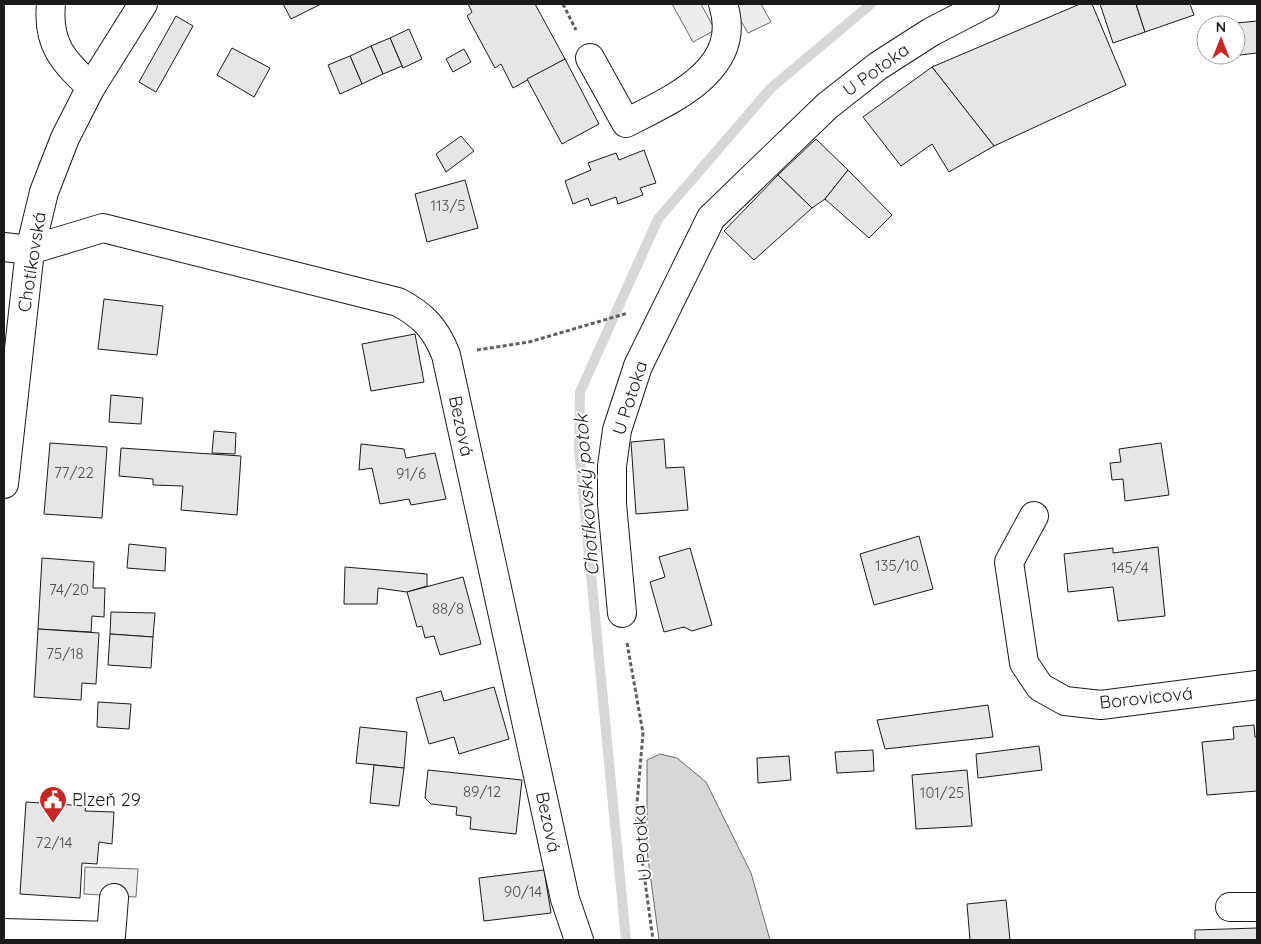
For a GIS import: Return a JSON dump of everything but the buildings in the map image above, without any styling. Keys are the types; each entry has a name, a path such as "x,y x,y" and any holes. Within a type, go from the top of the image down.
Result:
{"street":[{"path":"51,4 49,22 59,54 91,87"},
{"name":"Chotíkovská","path":"4,484 17,248 44,192 65,138 91,87 143,4"},
{"path":"590,58 626,123 678,97 715,64 723,49 727,30 727,16 723,4"},
{"name":"U Potoka","path":"622,613 612,504 612,466 617,430 638,366 711,218 827,106 878,66 931,32 985,4"},
{"name":"Bezová","path":"17,248 103,228 398,302 414,310 427,320 438,336 446,355 565,899 579,940"},
{"name":"Borovicová","path":"1034,516 1009,562 1024,663 1040,687 1065,701 1101,706 1257,685"},
{"path":"4,933 111,936 114,898"},
{"path":"1230,908 1257,907"}],"path":[{"path":"446,355 530,342 628,313"},
{"name":"U Potoka","path":"622,613 643,733 636,815 654,940"}],"shaded area":[{"path":"672,4 701,4 715,30 693,42"},
{"path":"731,4 761,4 771,22 748,33"},
{"path":"660,754 677,758 706,782 751,873 770,940 659,940 647,851 647,760"},
{"path":"85,867 138,869 136,897 84,894"}],"waterway":[{"name":"Chotíkovský potok","path":"626,940 579,449 580,392 658,219 771,88 871,4"}],"place":[{"name":"Plzeň 29","path":"53,824"}]}
